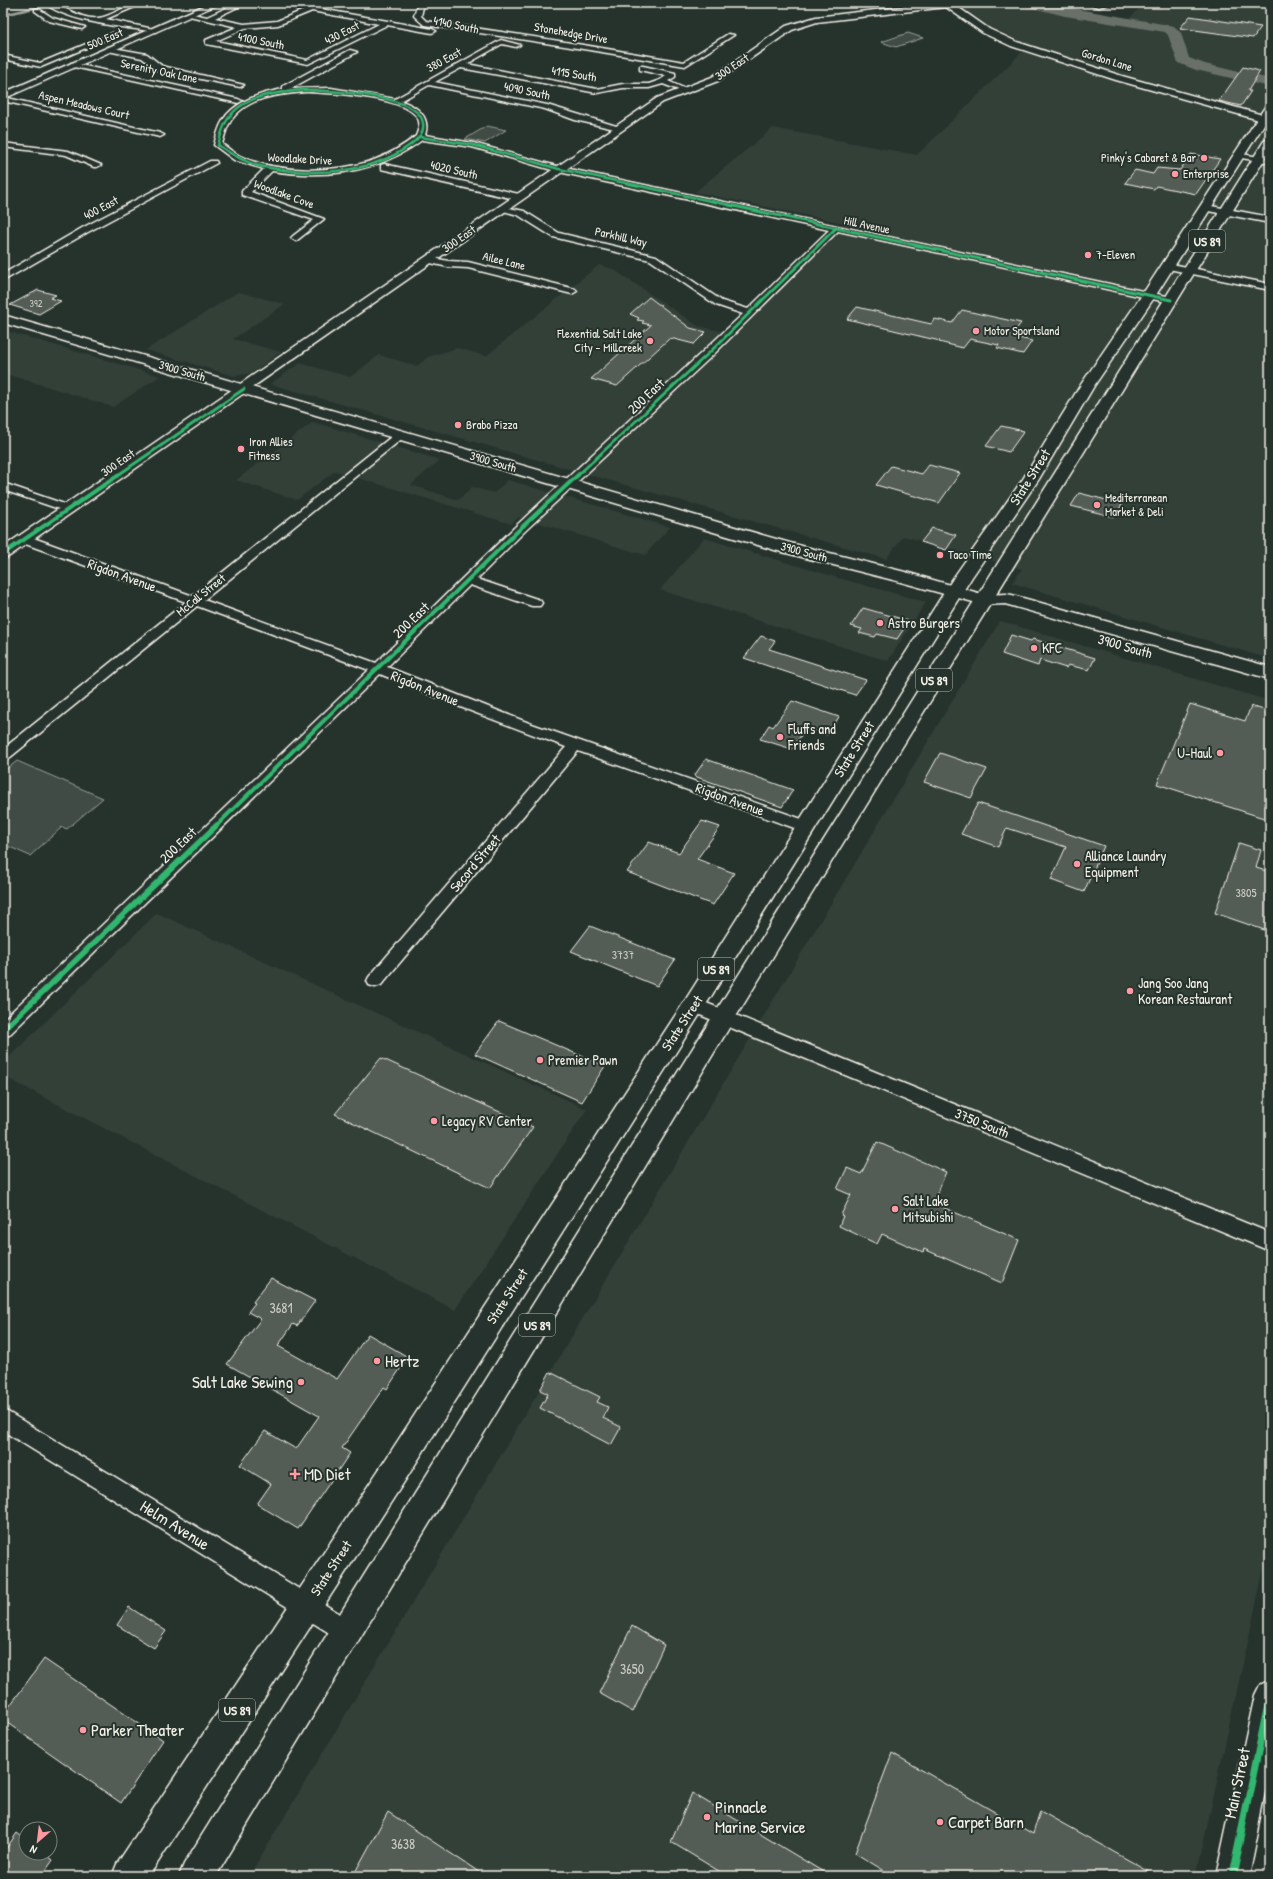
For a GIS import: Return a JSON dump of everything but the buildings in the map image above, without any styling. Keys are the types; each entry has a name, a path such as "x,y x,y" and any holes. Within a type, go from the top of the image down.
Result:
{"main road":[{"name":"State Street","path":"129,1876 400,1462 694,1004 954,591 1031,479 1087,386 1149,295 1239,155 1266,119 1270,108"},
{"name":"State Street","path":"196,1876 724,1017 1226,212 1265,160 1270,141"},
{"name":"3900 South","path":"3,319 784,547 984,600 1006,599 1270,673"},
{"name":"3900 South","path":"984,600 999,611 1270,687"}],"street":[{"path":"48,3 67,13 98,21 152,31"},
{"path":"37,10 51,20 85,28 141,3"},
{"name":"500 East","path":"3,97 217,3"},
{"path":"207,19 243,3"},
{"name":"Stonehedge Drive","path":"421,3 417,16 424,23 535,38 575,47 685,64 730,35"},
{"name":"300 East","path":"3,554 244,389 660,100 720,77 795,25 816,20 947,3"},
{"name":"Gordon Lane","path":"947,3 986,31 1014,44 1119,78 1266,119"},
{"path":"1084,3 1099,5 1110,3"},
{"name":"4140 South","path":"293,6 441,34"},
{"path":"188,16 244,26 278,23 312,9"},
{"name":"430 East","path":"308,62 386,23"},
{"name":"4100 South","path":"244,26 210,42 308,62"},
{"path":"3,57 41,65 115,34 101,31"},
{"name":"4140 South","path":"481,42 521,46"},
{"name":"380 East","path":"399,99 498,43"},
{"path":"111,49 144,56 160,68 240,85"},
{"path":"284,91 288,86 353,52"},
{"name":"Serenity Oak Lane","path":"74,65 238,101"},
{"name":"4115 South","path":"459,65 597,91 624,86 649,86 663,82"},
{"path":"634,66 672,75 663,82"},
{"path":"663,82 684,90"},
{"name":"4090 South","path":"428,83 547,107 578,118 619,128"},
{"name":"Woodlake Drive","path":"305,89 334,90 379,98 405,105 422,118 423,128 420,137 407,147 386,158 348,169 296,171 257,166 235,158 218,146 218,140 222,130 237,108 252,101 284,91 305,89"},
{"name":"Aspen Meadows Court","path":"3,97 160,135"},
{"path":"420,137 432,137 485,148 559,169"},
{"path":"3,145 68,153 98,165"},
{"path":"1239,155 1265,160"},
{"name":"400 East","path":"3,278 85,230 213,163"},
{"name":"4020 South","path":"384,167 519,197"},
{"name":"Woodlake Cove","path":"270,168 245,193 320,219 296,238"},
{"name":"Hill Avenue","path":"559,169 1171,300"},
{"name":"Parkhill Way","path":"503,208 520,213 556,235 653,258 719,303 750,313"},
{"path":"1206,208 1270,220"},
{"name":"200 East","path":"3,1030 468,580 750,313 836,228"},
{"name":"Ailee Lane","path":"429,260 448,264 468,265 572,291"},
{"path":"1167,266 1270,287"},
{"name":"McCall Street","path":"3,756 400,435"},
{"path":"3,486 69,509"},
{"name":"Rigdon Avenue","path":"24,539 358,660 399,679 805,826"},
{"path":"468,580 536,603"},
{"name":"Secord Street","path":"375,982 576,744"},
{"name":"3750 South","path":"694,1004 1270,1242"},
{"name":"Helm Avenue","path":"3,1419 347,1632"},
{"name":"Main Street","path":"1232,1876 1270,1695"}],"shaded area":[{"path":"954,3 1008,3 1027,8 1030,6 1038,9 1128,20 1144,3 1270,3 1270,659 1012,583 1022,569 903,536 886,559 270,384 300,363 350,377 379,355 417,366 428,357 457,348 486,356 599,265 613,269 698,326 732,334 844,223 695,192 773,128 917,155 1029,45 987,26"},
{"path":"908,33 923,38 896,47 881,42"},
{"path":"487,126 506,130 485,143 465,139"},
{"path":"238,292 285,304 233,339 281,352 252,373 234,376 146,350"},
{"path":"3,330 160,376 113,407 3,373"},
{"path":"313,422 440,460 411,485 458,500 472,487 494,493 508,480 670,527 645,555 519,517 511,524 335,471 297,500 236,480"},
{"path":"704,538 926,602 888,661 660,590"},
{"path":"1000,621 1270,701 1270,1541 1196,1876 249,1876"},
{"path":"17,761 103,798 67,829 62,827 30,856 3,844 3,772"},
{"path":"157,913 587,1109 455,1310 3,1076 3,1063"}],"waterway":[{"path":"119,3 134,4"},
{"path":"1028,3 1065,12 1169,29 1174,33 1183,60 1201,67 1269,83"},
{"path":"3,15 43,6"}],"cycle path":[{"path":"420,137 401,151 377,162 349,169 320,172 290,171 262,167 237,158 218,145 225,123 239,107 259,97 281,92 306,90 354,93 394,101 408,106 419,114 423,121 423,128 420,137 455,141 559,169 1171,300"},
{"path":"3,1030 334,712 521,528 710,352 836,228"},
{"path":"3,554 244,389"},
{"path":"1232,1876 1270,1695"}],"place":[{"name":"Pinky's Cabaret & Bar","path":"1204,158"},
{"name":"Enterprise","path":"1175,174"},
{"name":"7-Eleven","path":"1088,255"},
{"name":"Motor Sportsland","path":"976,331"},
{"name":"Flexential Salt Lake City - Millcreek","path":"650,341"},
{"name":"Brabo Pizza","path":"458,425"},
{"name":"Iron Allies Fitness","path":"241,449"},
{"name":"Mediterranean Market & Deli","path":"1097,505"},
{"name":"Taco Time","path":"940,555"},
{"name":"Astro Burgers","path":"880,623"},
{"name":"KFC","path":"1034,648"},
{"name":"Fluffs and Friends","path":"780,737"},
{"name":"U-Haul","path":"1220,753"},
{"name":"Alliance Laundry Equipment","path":"1077,864"},
{"name":"Jang Soo Jang Korean Restaurant","path":"1130,991"},
{"name":"Premier Pawn","path":"540,1060"},
{"name":"Legacy RV Center","path":"434,1121"},
{"name":"Salt Lake Mitsubishi","path":"895,1209"},
{"name":"Hertz","path":"377,1361"},
{"name":"Salt Lake Sewing","path":"301,1382"},
{"name":"MD Diet","path":"295,1474"},
{"name":"Parker Theater","path":"83,1730"},
{"name":"Pinnacle Marine Service","path":"707,1817"},
{"name":"Carpet Barn","path":"940,1822"}]}
